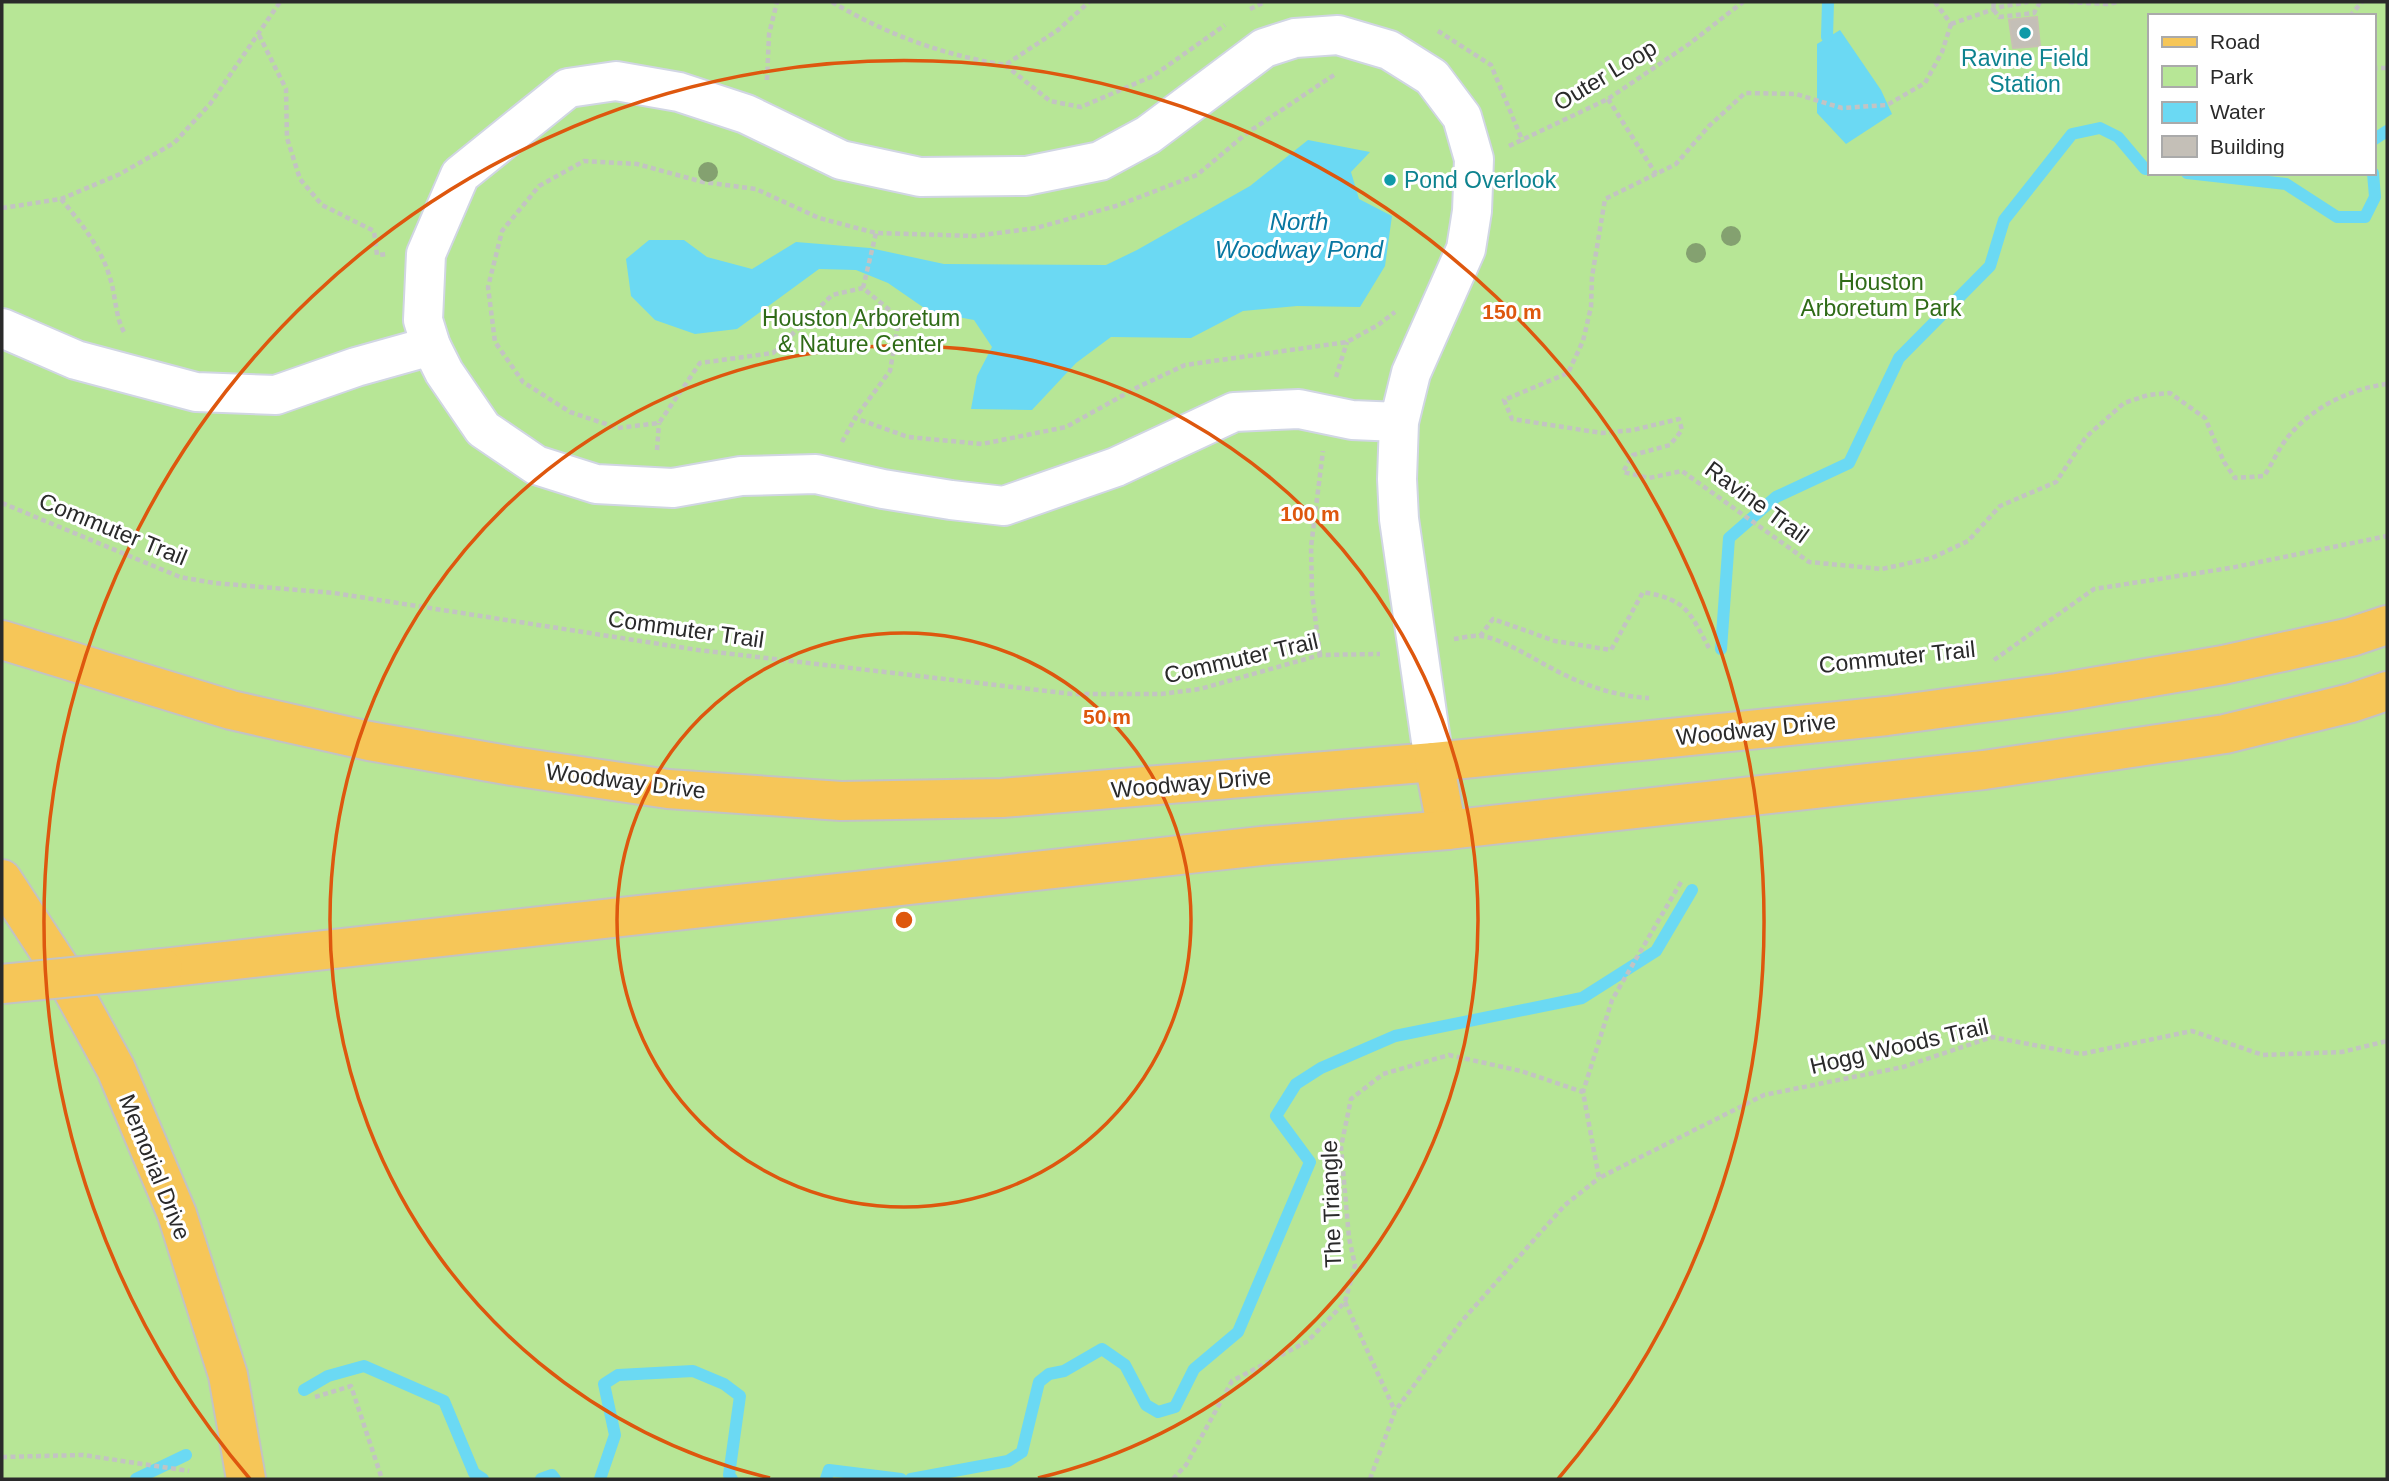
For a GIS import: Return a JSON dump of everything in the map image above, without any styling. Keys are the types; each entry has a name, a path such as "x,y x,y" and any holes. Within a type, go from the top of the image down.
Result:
{"main road":[{"name":"Woodway Drive","path":"2,640 231,710 369,741 668,789 841,801 1002,798 1434,762 1886,716 2057,693 2223,666 2351,637 2387,625"},
{"path":"2,984 1984,770 2225,734 2387,691"},
{"path":"1434,762 1447,830"},
{"name":"Memorial Drive","path":"2,879 62,971 116,1069 177,1214 228,1375 246,1479"}],"lane":[{"path":"1399,422 1352,420 1300,410 1234,412 1116,467 1004,506 883,489 816,474 741,477 673,488 596,484 536,465 483,429 444,372 431,346 423,320 426,254 460,175 568,88 616,81 679,92 746,114 841,160 920,177 1026,176 1100,161 1148,135 1264,48 1295,38 1338,35 1389,50 1432,77 1462,117 1474,159 1472,211 1466,250 1412,373 1399,422 1399,519 1434,762"},
{"path":"2,328 76,360 196,392 276,395 356,367 431,346"}],"path":[{"path":"2,208 61,199 120,174 174,144 210,104 280,2"},
{"path":"765,123 769,34 777,2"},
{"path":"832,2 864,21 937,51 1005,65 1050,101 1081,107 1153,76 1234,19"},
{"path":"1005,65 1058,30 1089,2"},
{"path":"1244,12 1265,2"},
{"name":"Outer Loop","path":"1474,159 1523,142 1608,99 1689,44 1743,2"},
{"path":"1935,2 1951,24 2000,7 2028,2"},
{"path":"1994,2 1993,9 1999,17 2034,13 2040,2"},
{"path":"2069,2 2120,2"},
{"name":"Ravine Trail","path":"1951,24 1942,52 1925,83 1887,105 1842,108 1796,94 1745,93 1709,126 1676,164 1605,199 1592,276 1591,307 1583,341 1568,373 1504,400 1512,419 1602,433 1633,430 1679,419 1682,430 1670,445 1633,455 1623,472 1649,478 1682,471 1704,484 1810,562 1882,569 1932,558 1968,541 2000,506 2056,482 2086,437 2124,402 2148,395 2171,393 2205,418 2224,462 2235,478 2264,476 2287,439 2311,413 2363,387 2387,384"},
{"path":"259,34 286,89 287,138 300,179 322,205 374,231 377,255 426,254"},
{"path":"863,288 832,295 774,354 700,363 659,423 618,428 570,412 523,382 495,342 488,287 502,231 539,186 584,161 638,164 703,182 756,190 820,218 876,233 975,236 1036,228 1116,206 1197,175 1247,133 1333,75 1346,78"},
{"path":"1608,99 1656,174"},
{"path":"61,199 89,233 110,277 120,325 141,360 160,382"},
{"path":"863,288 876,233"},
{"path":"863,288 899,318 890,372 855,418 908,437 982,444 1066,427 1138,387 1185,365 1347,342 1378,325 1398,309"},
{"path":"1320,655 1312,593 1311,547 1315,501 1334,385 1347,342"},
{"name":"Commuter Trail","path":"2,503 180,577 214,583 334,593 674,647 1072,694 1161,694 1200,689 1320,655 1376,654"},
{"name":"Commuter Trail","path":"1985,666 2094,589 2231,568 2387,536"},
{"path":"1661,699 1626,696 1595,687 1560,673 1496,640 1480,636 1493,619 1555,641 1611,650 1643,592 1669,597 1688,610 1709,648"},
{"path":"1599,1178 1583,1092 1612,1000 1681,882"},
{"name":"Hogg Woods Trail","path":"1370,1479 1395,1411 1461,1322 1565,1205 1599,1178 1764,1095 1903,1068 1992,1037 2081,1054 2192,1031 2263,1055 2342,1052 2387,1041"},
{"name":"The Triangle","path":"1173,1479 1186,1465 1232,1381 1308,1341 1345,1302 1354,1265 1341,1147 1351,1099 1383,1074 1449,1055 1521,1070 1583,1092"},
{"path":"1345,1302 1395,1411"},
{"path":"315,1397 351,1387 382,1479"},
{"path":"2,1457 83,1455 189,1471"}],"green space":[{"path":"2,2 2387,2 2387,1479 2,1479"}],"water":[{"path":"1840,30 1881,90 1892,114 1846,144 1817,113 1817,44"},
{"name":"North Woodway Pond","path":"1308,140 1370,152 1351,172 1359,199 1392,216 1385,266 1360,307 1297,306 1243,311 1191,338 1111,337 1076,363 1032,410 971,409 977,376 992,347 974,320 930,312 888,283 856,270 819,269 737,329 695,334 655,320 631,296 626,259 649,240 684,240 707,257 752,269 796,242 870,248 944,264 1106,265 1250,186"}],"building":[{"name":"Ravine Field Station","path":"2037,17 2040,46 2013,48 2009,20"}],"waterway":[{"path":"1827,37 1828,2"},
{"path":"1721,649 1729,538 1776,497 1849,463 1899,358 1990,266 2004,220 2072,134 2100,128 2118,137 2145,169 2148,169"},
{"path":"2375,139 2387,131"},
{"path":"2205,175 2286,184 2337,217 2365,217 2375,197 2373,175"},
{"path":"911,1479 1008,1461 1022,1452 1039,1382 1049,1374 1064,1371 1102,1349 1125,1365 1146,1405 1158,1412 1175,1407 1194,1369 1238,1332 1310,1162 1276,1116 1296,1084 1321,1068 1395,1036 1582,998 1656,951 1692,890"},
{"path":"304,1390 328,1376 364,1366 444,1401 474,1473 483,1479"},
{"path":"600,1479 615,1435 604,1384 618,1375 693,1371 724,1384 740,1396 729,1475 732,1479"},
{"path":"136,1479 186,1455"},
{"path":"826,1479 829,1470 901,1479"},
{"path":"541,1479 552,1475 555,1479"}],"place":[{"name":"Ravine Field Station","path":"2025,33"},
{"name":"Pond Overlook","path":"1390,180"}],"park label":[{"name":"Houston Arboretum Park","path":"1881,295"},
{"name":"Houston Arboretum & Nature Center","path":"861,331"}]}
